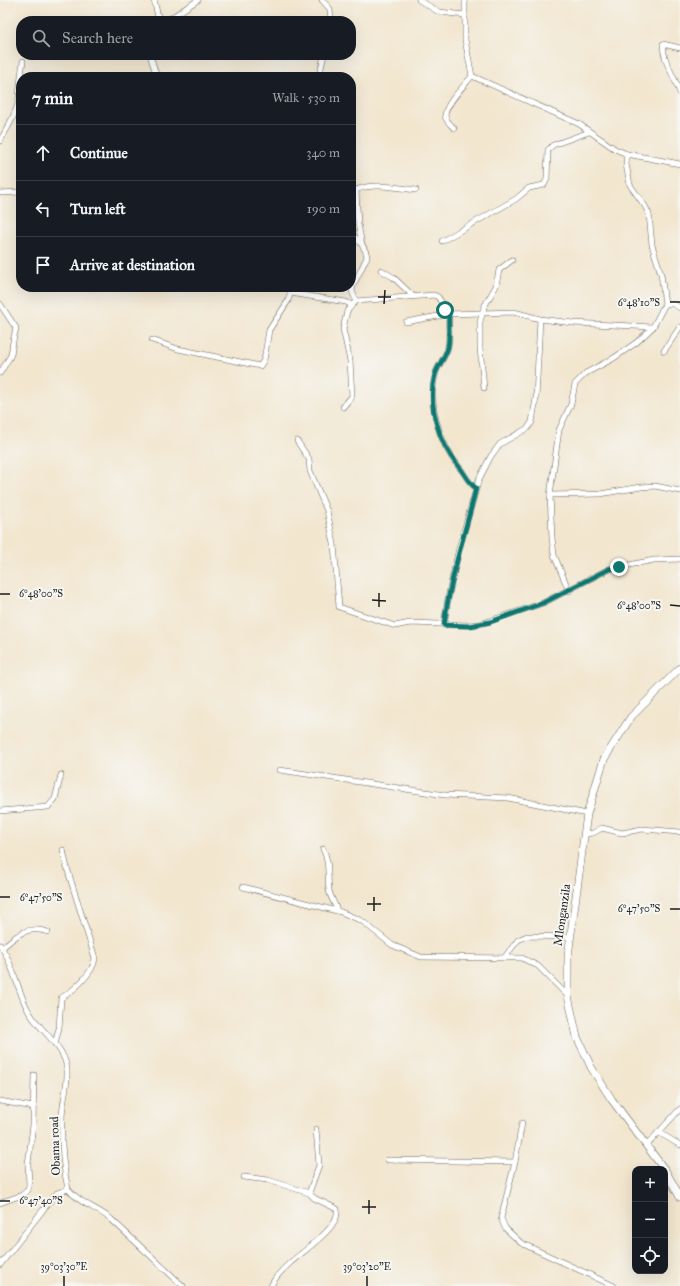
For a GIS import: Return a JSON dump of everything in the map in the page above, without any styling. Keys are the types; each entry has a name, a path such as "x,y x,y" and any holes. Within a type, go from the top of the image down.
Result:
{"street":[{"path":"154,0 159,16"},
{"path":"174,16 198,0"},
{"path":"322,0 330,9 331,16"},
{"path":"418,0 439,12 465,15"},
{"path":"454,128 447,121 445,116 447,108 472,76 465,40 465,0"},
{"path":"680,48 663,44 665,62 674,75 680,93"},
{"path":"21,72 23,60"},
{"path":"152,60 155,72"},
{"path":"320,72 323,60"},
{"path":"472,76 579,124 615,149 627,154 680,164"},
{"path":"0,140 9,126 16,107"},
{"path":"442,241 516,199 529,188 544,185 547,179 548,150 553,145 589,132"},
{"path":"569,591 554,555 550,495 559,430 571,404 575,384 586,373 614,358 653,327 665,304 661,274 652,245 649,214 630,185 626,164 627,154"},
{"path":"362,246 358,224 356,190 362,187 376,186 416,190"},
{"path":"0,193 16,192"},
{"path":"356,237 366,254 367,260 356,278"},
{"path":"484,388 479,338 482,313 496,286 499,270 512,260"},
{"path":"381,270 393,277 413,296"},
{"path":"352,292 354,303"},
{"path":"152,340 178,349 260,366 264,360 269,330 285,305 290,293 354,303 413,296 436,295 449,314 447,350 436,372 435,379 434,404 436,420 450,456 461,469 467,481 476,488"},
{"path":"343,407 352,396 350,361 343,329 347,311 354,303"},
{"path":"0,304 16,328 11,355 0,374"},
{"path":"665,304 673,304 680,308"},
{"path":"406,322 449,314 514,312 540,319 606,326 653,327"},
{"path":"444,625 448,598 459,548 476,488 491,456 500,444 528,428 532,422 536,398 540,319"},
{"path":"664,351 680,327"},
{"path":"297,442 309,460 310,471 327,511 334,544 339,607 357,615 395,626 410,623 469,626 490,622 543,603 569,591 609,569 654,560 680,559"},
{"path":"550,495 600,494 655,486 680,491"},
{"name":"Mlonganzila","path":"661,1166 612,1100 591,1067 577,1038 568,996 568,956 587,814 604,759 631,717 680,668"},
{"path":"280,770 445,795 508,798 587,814"},
{"path":"0,811 48,807 55,799 61,775"},
{"path":"584,834 593,833 602,828 622,833 642,829 680,832"},
{"path":"322,849 326,856 330,895 335,902 337,910"},
{"path":"55,1044 59,1028 61,998 90,973 94,966 95,958 69,875 63,850"},
{"path":"243,887 337,910 362,921 392,945 410,954 421,957 440,959 522,958 538,966 568,996"},
{"path":"1,947 25,931 32,929 48,932"},
{"path":"504,958 518,940 527,936 570,937"},
{"name":"Obama road","path":"1,947 28,1009 38,1025 61,1051 67,1072 62,1118 62,1145 68,1189 87,1206 101,1212 111,1219 183,1286"},
{"path":"0,1203 22,1195 28,1190 34,1075"},
{"path":"0,1101 33,1106"},
{"path":"646,1145 680,1108"},
{"path":"522,1123 515,1162 501,1213 502,1223 505,1228 521,1243 614,1286"},
{"path":"309,1193 319,1166 316,1129"},
{"path":"658,1132 680,1145"},
{"path":"388,1160 515,1162"},
{"name":"Mlonganzila","path":"668,1177 680,1197"},
{"path":"244,1178 268,1180 309,1193 314,1198 337,1209 337,1216 329,1228 291,1261 279,1274 271,1286"},
{"path":"0,1265 57,1193 68,1189"}],"route":[{"path":"445,310 449,314 448,344 447,350 436,372 434,409 436,420 450,456 461,469 467,481 476,488 459,548 448,598 444,625 469,626 490,622 543,603 587,582 609,569 619,567"}]}
